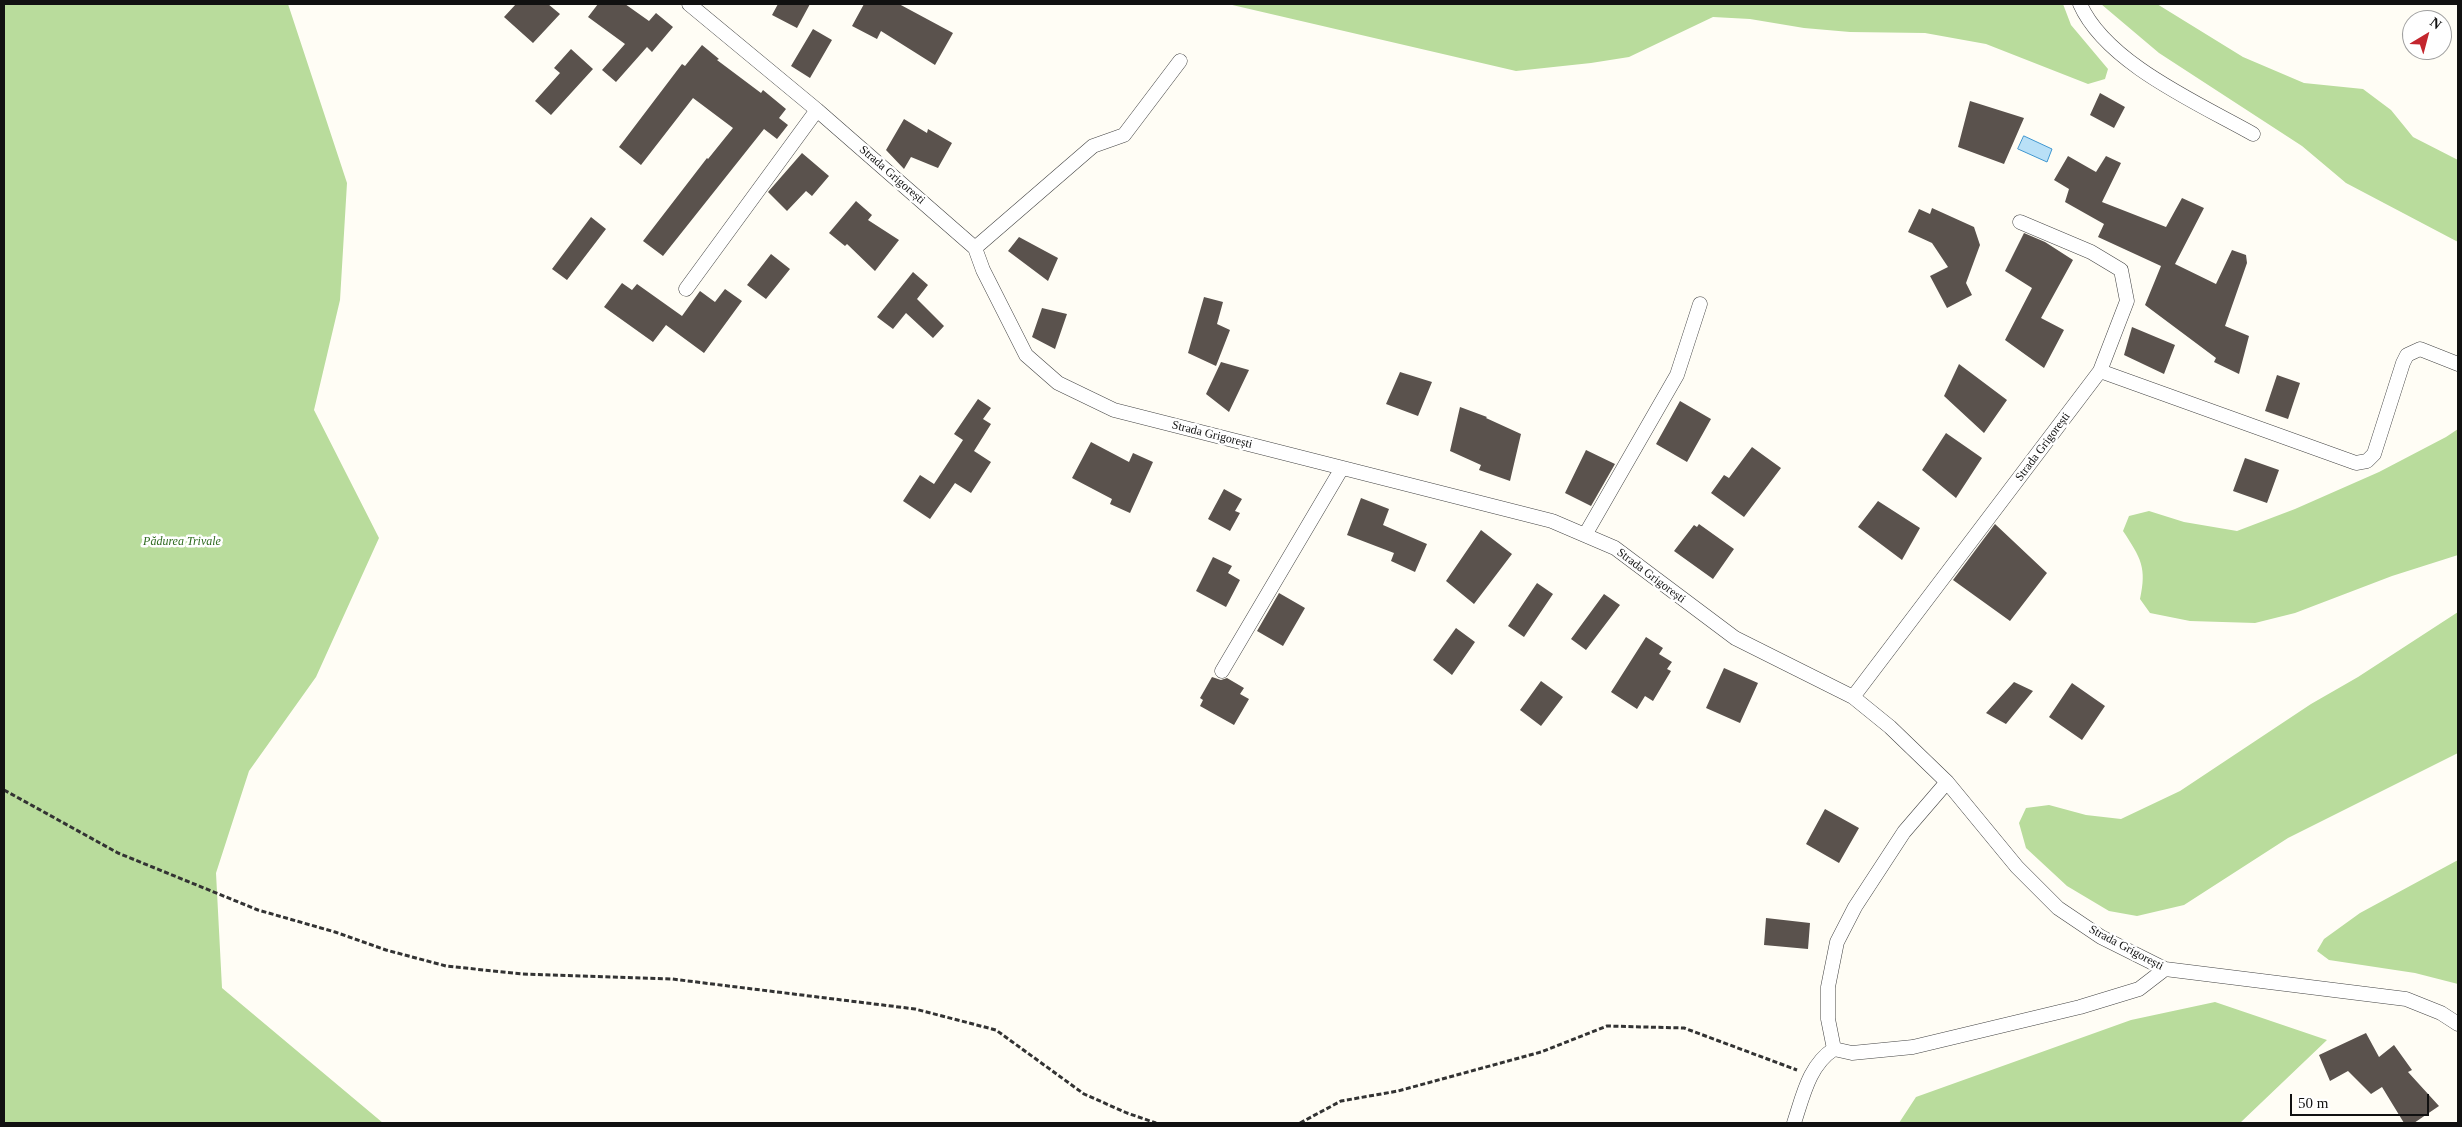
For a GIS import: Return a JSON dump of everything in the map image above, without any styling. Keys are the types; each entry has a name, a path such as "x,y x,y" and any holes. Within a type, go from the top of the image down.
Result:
{"street":[{"name":"Strada Grigorești","path":"689,4 816,110 975,248 983,270 1026,355 1058,383 1114,410 1552,521 1615,548 1735,638 1853,697 1890,727 1946,782 2017,867 2058,908 2101,937 2165,970 2406,999 2441,1013 2458,1024"},
{"path":"2080,4 2086,18 2102,36 2146,74 2253,134"},
{"path":"975,248 1093,146 1124,135 1180,62"},
{"path":"686,289 816,110"},
{"name":"Strada Grigorești","path":"1853,697 2100,371 2128,301 2120,270 2091,252 2020,222"},
{"path":"1585,535 1677,374 1700,304"},
{"path":"2100,371 2356,463 2367,461 2374,454 2407,355 2420,349 2458,364"},
{"path":"1222,671 1342,468"},
{"path":"1834,1049 1828,1019 1828,987 1837,942 1855,907 1904,832 1946,782"},
{"path":"1794,1123 1811,1076 1822,1057 1834,1049 1852,1053 1913,1047 2080,1007 2139,989 2165,970"}],"path":[{"path":"4,790 118,853 258,910 335,932 386,950 446,966 522,974 672,979 915,1009 996,1030 1084,1094 1126,1113 1156,1123"},
{"path":"1300,1123 1341,1101 1398,1091 1541,1052 1607,1026 1684,1028 1811,1076"}],"green space":[{"name":"Pădurea Trivale","path":"4,4 288,4 347,183 340,300 314,410 379,538 316,677 249,771 216,873 222,988 383,1123 4,1123"},
{"path":"1228,4 2063,4 2071,25 2108,69 2105,79 2088,84 1986,44 1925,33 1850,32 1804,28 1750,19 1713,17 1629,57 1516,71"},
{"path":"2101,4 2157,4 2243,57 2304,83 2363,89 2391,110 2413,137 2458,160 2458,242 2346,183 2302,146 2159,53"},
{"path":"2458,429 2458,555 2392,576 2295,613 2255,623 2190,621 2150,613 2140,599 2143,579 2141,564 2123,531 2129,516 2149,511 2184,522 2237,531 2295,509 2379,472"},
{"path":"2458,612 2458,753 2288,838 2184,905 2137,916 2109,911 2067,886 2026,848 2019,823 2026,808 2049,805 2086,815 2121,819 2180,791 2311,704 2358,677"},
{"path":"2458,860 2458,984 2415,973 2329,960 2317,951 2324,939 2360,913"},
{"path":"2215,1002 2327,1040 2240,1123 1899,1123 1916,1097 2131,1020"}],"water":[{"path":"2024,136 2052,149 2047,162 2018,149"}],"building":[{"path":"516,4 548,4 560,14 533,43 504,17"},
{"path":"598,4 625,4 649,21 656,13 673,27 652,52 647,47 616,82 602,70 625,44 588,17"},
{"path":"778,4 810,4 797,28 772,15"},
{"path":"864,4 899,4 953,33 935,65 881,31 877,39 852,26"},
{"path":"813,29 832,40 810,78 791,66"},
{"path":"702,45 719,59 717,60 761,93 763,90 786,109 779,118 788,125 777,139 764,129 663,256 643,241 707,158 733,128 693,98 641,165 619,147 682,64 685,66"},
{"path":"571,49 593,69 551,115 535,101 560,73 554,68"},
{"path":"2100,93 2125,107 2114,128 2090,115"},
{"path":"1970,101 2024,118 2004,164 1958,147"},
{"path":"904,119 927,133 928,129 952,143 938,168 911,157 904,169 886,150"},
{"path":"802,153 829,176 812,196 806,191 787,211 768,192"},
{"path":"2068,156 2096,172 2106,156 2121,163 2102,202 2166,227 2182,198 2204,208 2175,264 2216,284 2232,250 2246,255 2247,263 2225,326 2249,336 2239,374 2214,362 2216,358 2145,305 2161,266 2098,237 2104,224 2065,202 2069,189 2054,180"},
{"path":"856,201 872,215 868,220 899,240 875,271 847,244 845,246 829,233"},
{"path":"1932,208 1974,227 1980,245 1966,283 1972,295 1947,308 1930,276 1948,267 1932,243 1908,232 1919,209 1930,214"},
{"path":"591,217 606,229 567,280 552,269"},
{"path":"2024,233 2045,242 2073,260 2041,318 2064,330 2044,368 2005,340 2032,288 2005,271"},
{"path":"1019,237 1058,258 1048,281 1008,251"},
{"path":"771,254 790,269 766,299 747,285"},
{"path":"913,272 928,285 917,299 944,326 933,338 906,313 893,329 877,317"},
{"path":"622,283 632,290 637,284 682,316 700,291 715,302 725,289 742,301 704,353 666,325 653,342 604,307"},
{"path":"1204,297 1223,302 1217,324 1230,330 1216,366 1188,353"},
{"path":"1042,308 1067,314 1055,349 1032,337"},
{"path":"2132,327 2175,345 2164,374 2124,355"},
{"path":"1221,362 1249,370 1229,412 1206,394"},
{"path":"1959,364 2007,400 1984,433 1944,396"},
{"path":"1400,372 1432,382 1418,416 1386,404"},
{"path":"2277,375 2300,383 2288,419 2265,411"},
{"path":"978,399 991,408 983,419 991,424 974,451 991,462 971,493 955,483 930,519 903,501 920,475 934,484 963,440 954,434"},
{"path":"1680,401 1711,419 1687,462 1656,444"},
{"path":"1460,407 1487,417 1521,434 1510,481 1479,470 1481,465 1450,451"},
{"path":"1946,433 1982,458 1956,498 1922,470"},
{"path":"1091,442 1129,462 1133,453 1153,462 1130,513 1110,504 1112,499 1072,478"},
{"path":"1752,447 1781,468 1744,517 1711,493 1724,475 1729,478"},
{"path":"1586,450 1615,464 1591,506 1565,493"},
{"path":"2245,458 2279,470 2267,503 2233,491"},
{"path":"1224,489 1242,499 1235,511 1240,513 1230,531 1208,519"},
{"path":"1361,498 1389,509 1383,525 1427,544 1415,572 1391,561 1394,553 1347,535"},
{"path":"1878,501 1920,528 1902,560 1858,527"},
{"path":"1699,524 1734,549 1713,579 1674,551 1694,525 1697,527"},
{"path":"1995,524 2047,573 2010,621 1953,580"},
{"path":"1481,530 1512,554 1474,604 1446,581"},
{"path":"1213,557 1232,566 1228,573 1240,580 1226,607 1196,591"},
{"path":"1537,583 1553,594 1524,637 1508,626"},
{"path":"1279,593 1305,608 1283,646 1257,631"},
{"path":"1604,594 1620,605 1586,650 1571,639"},
{"path":"1456,628 1475,642 1452,675 1433,660"},
{"path":"1646,637 1663,648 1659,654 1672,662 1667,669 1671,671 1653,701 1645,696 1637,709 1611,692"},
{"path":"1724,668 1758,683 1740,723 1706,708"},
{"path":"1212,677 1221,680 1227,678 1244,688 1240,694 1249,699 1234,725 1200,706 1203,700 1200,698"},
{"path":"1541,681 1563,697 1541,726 1520,710"},
{"path":"2014,682 2033,691 2006,724 1986,713"},
{"path":"2072,683 2105,706 2082,740 2049,717"},
{"path":"1825,809 1859,828 1839,863 1806,844"},
{"path":"1766,918 1810,923 1808,949 1764,945"},
{"path":"2366,1033 2379,1057 2394,1045 2412,1070 2408,1072 2439,1106 2414,1123 2404,1123 2382,1087 2371,1094 2348,1071 2330,1081 2319,1055"}]}
